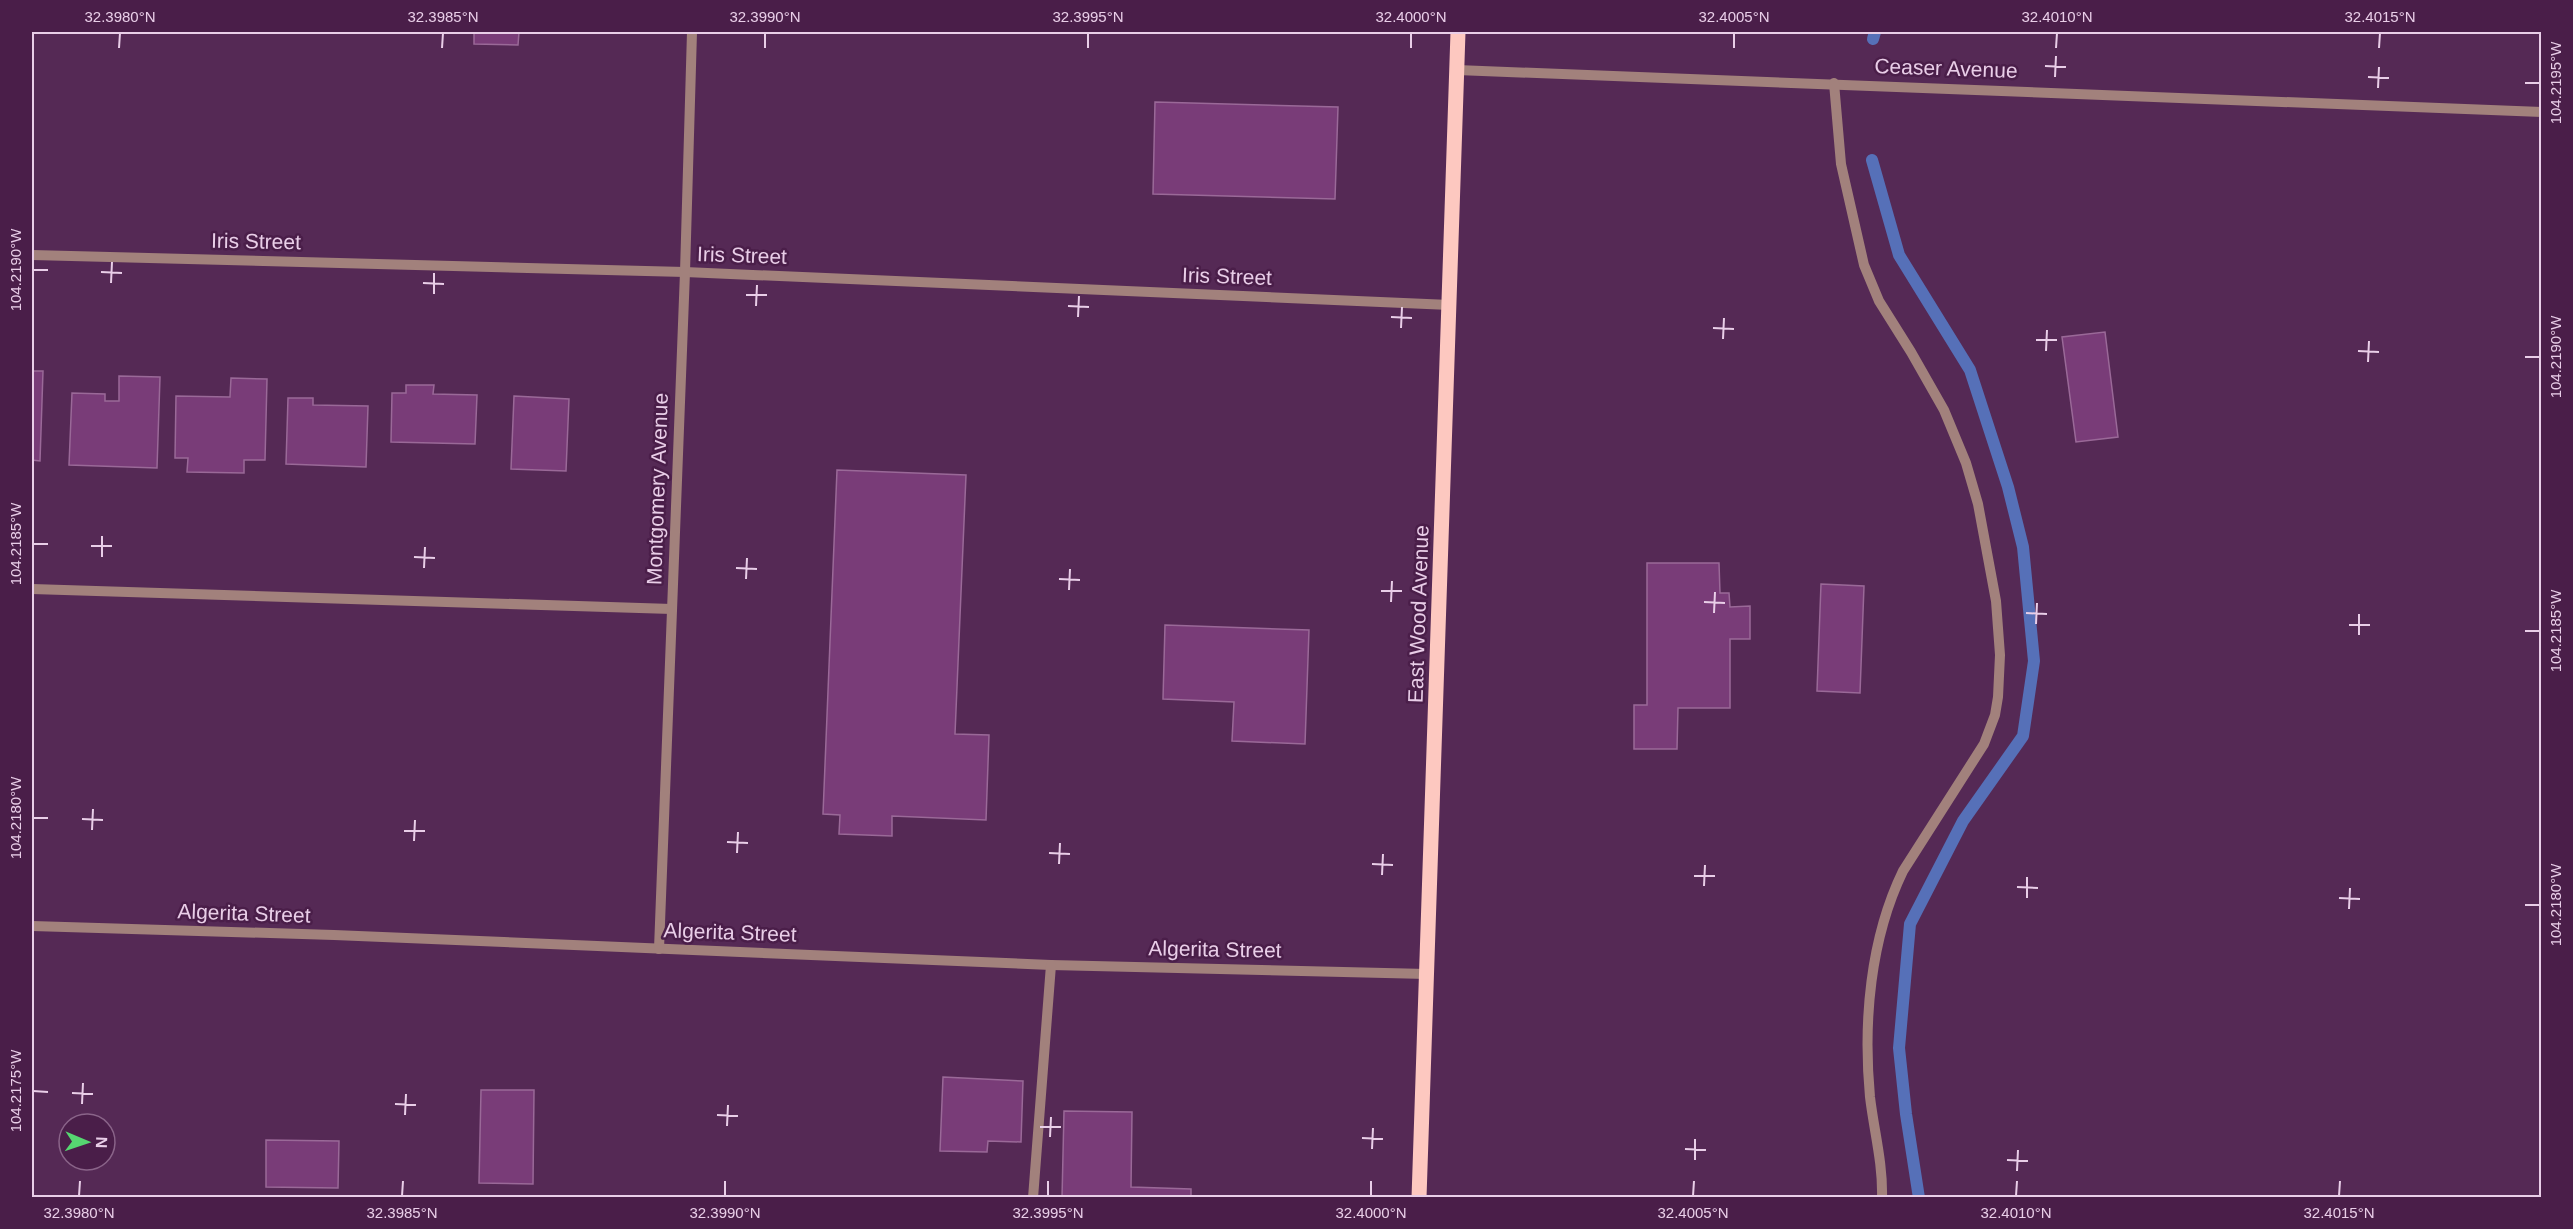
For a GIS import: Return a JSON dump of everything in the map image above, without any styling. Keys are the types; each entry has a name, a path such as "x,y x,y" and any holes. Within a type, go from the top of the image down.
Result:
{"main road":[{"name":"East Wood Avenue","path":"1419,1197 1458,32"}],"street":[{"name":"Montgomery Avenue","path":"659,949 686,272 692,32"},
{"name":"Ceaser Avenue","path":"1457,70 2541,112"},
{"path":"1834,83 1840,164 1864,265 1879,301 1944,410 1966,463 1978,504 1996,601 2000,655 1998,697 1984,744 1895,886 1876,951 1868,1025 1870,1096 1883,1176 1881,1197"},
{"name":"Iris Street","path":"32,255 686,272 1450,305"},
{"path":"32,588 672,609"},
{"name":"Algerita Street","path":"32,926 322,934 1051,965 1427,974"},
{"path":"1033,1197 1051,965"}],"building":[{"path":"474,32 519,32 518,45 474,44"},
{"path":"1155,102 1338,107 1335,199 1153,194"},
{"path":"2105,332 2118,437 2076,442 2062,337"},
{"path":"32,371 43,371 40,461 32,460"},
{"path":"119,376 160,377 157,468 69,465 72,393 105,394 105,401 119,401"},
{"path":"231,378 267,379 265,460 244,460 244,473 187,472 188,458 175,458 176,396 230,397"},
{"path":"406,385 434,385 433,394 477,395 475,444 391,442 392,393 406,393"},
{"path":"514,396 569,399 566,471 511,469"},
{"path":"288,398 313,398 313,405 368,406 366,467 286,464"},
{"path":"837,470 966,475 955,734 989,735 986,820 892,816 892,836 839,834 840,815 823,814"},
{"path":"1647,563 1719,563 1720,593 1729,593 1730,607 1750,606 1750,639 1730,639 1730,708 1678,708 1677,749 1634,749 1634,705 1647,705"},
{"path":"1821,584 1864,586 1860,693 1817,691"},
{"path":"1165,625 1309,630 1305,744 1232,741 1234,702 1163,699"},
{"path":"943,1077 1023,1081 1021,1142 988,1141 987,1152 940,1151"},
{"path":"481,1090 534,1090 533,1184 479,1183"},
{"path":"1064,1111 1132,1112 1131,1187 1191,1189 1191,1198 1062,1198"},
{"path":"266,1140 339,1141 338,1188 266,1187"}],"waterway":[{"path":"1873,39 1875,32"},
{"path":"1872,160 1899,255 1970,370 2008,487 2023,547 2034,661 2023,736 1963,821 1910,924 1899,1048 1919,1198"}]}
